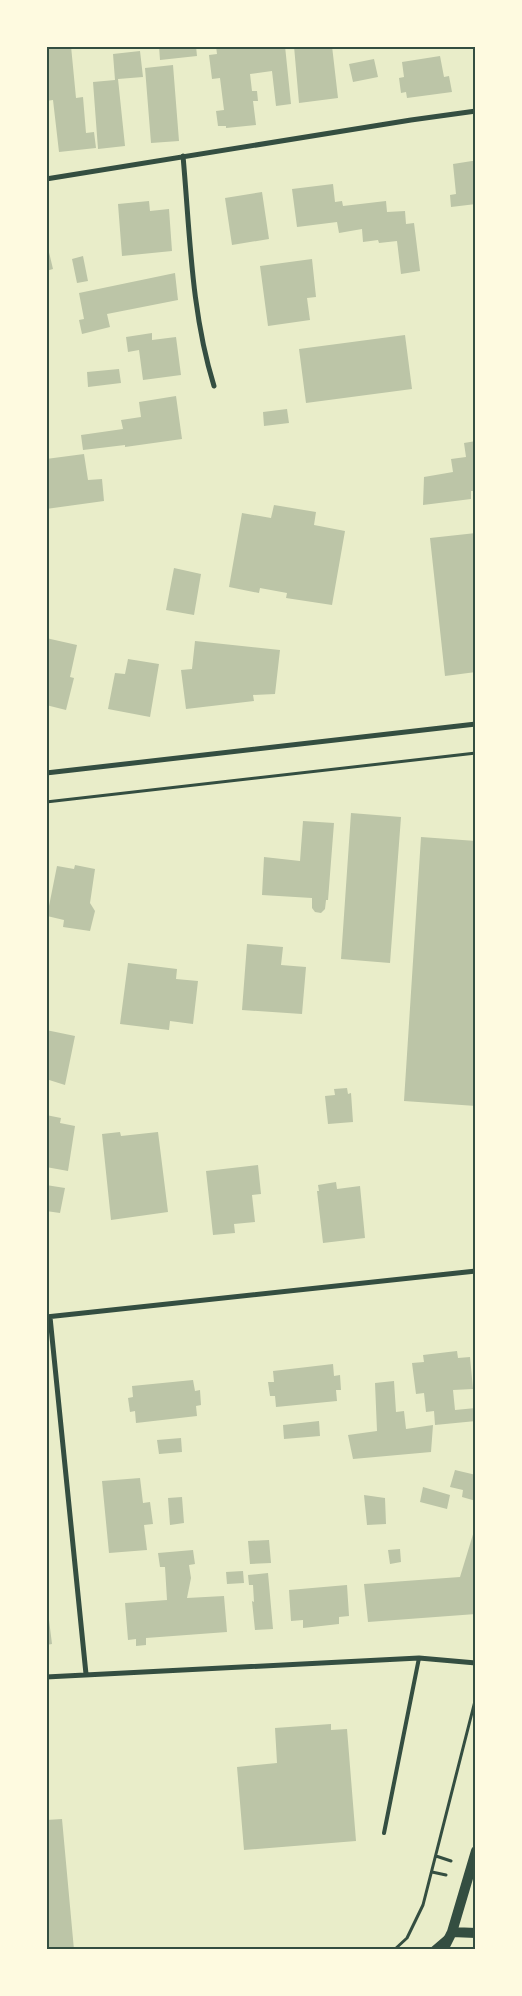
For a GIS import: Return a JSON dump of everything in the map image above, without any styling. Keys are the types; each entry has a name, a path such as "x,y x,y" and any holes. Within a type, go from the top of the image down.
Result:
{"main road":[{"path":"442,1950 452,1932 476,1851"},
{"path":"452,1932 476,1933"}],"street":[{"path":"46,179 476,111"},
{"path":"183,156 197,310 203,347 214,386"},
{"path":"46,773 476,724"},
{"path":"86,1674 48,1317 476,1271"},
{"path":"46,1677 419,1658 476,1663"},
{"path":"432,1950 452,1932"}],"lane":[{"path":"384,1833 419,1658"}],"path":[{"path":"46,802 476,753"},
{"path":"394,1950 407,1938 423,1905 476,1697"}],"building":[{"path":"46,46 71,46 76,98 83,97 86,133 94,132 96,148 59,152 53,100 46,101"},
{"path":"159,46 196,46 197,56 160,60"},
{"path":"216,46 285,46 291,104 276,106 272,71 250,74 252,91 257,91 258,101 253,101 256,125 226,128 226,126 218,126 216,111 224,110 220,78 212,79 209,55 217,54"},
{"path":"294,46 332,46 338,98 299,103"},
{"path":"140,51 143,77 118,79 125,146 98,149 93,82 115,80 113,54"},
{"path":"440,56 444,77 449,76 452,92 407,98 406,92 401,93 399,78 404,77 402,62"},
{"path":"374,59 378,77 353,82 349,64"},
{"path":"173,65 179,141 151,143 145,68"},
{"path":"476,161 476,204 451,207 450,195 456,194 453,164"},
{"path":"333,184 335,202 342,201 343,206 386,201 387,212 405,211 406,224 414,223 420,271 401,274 397,241 379,243 378,240 363,242 362,229 339,233 337,222 297,227 292,189"},
{"path":"262,192 269,239 232,245 225,198"},
{"path":"149,201 150,211 169,209 172,251 122,256 118,204"},
{"path":"48,248 53,269 46,271 46,249"},
{"path":"83,256 88,281 77,283 72,259"},
{"path":"312,259 316,297 307,298 310,320 268,326 260,266"},
{"path":"175,273 178,300 107,314 110,327 82,334 79,320 84,319 79,293"},
{"path":"152,333 152,340 176,337 181,375 143,380 139,350 128,352 126,337"},
{"path":"405,335 412,389 306,403 299,349"},
{"path":"119,369 121,383 88,387 87,372"},
{"path":"176,396 182,439 125,447 125,445 83,450 81,435 123,429 121,420 141,417 139,402"},
{"path":"287,409 289,423 264,426 263,412"},
{"path":"476,441 476,491 471,491 471,499 423,505 424,477 453,472 451,459 466,457 464,443"},
{"path":"84,454 88,480 102,479 104,501 46,509 46,459"},
{"path":"274,505 316,512 314,525 345,531 332,605 286,598 287,593 260,588 259,593 229,587 242,513 271,518"},
{"path":"476,533 476,672 445,676 430,538"},
{"path":"174,568 201,574 194,615 166,610"},
{"path":"46,638 77,645 70,677 74,678 66,710 46,705"},
{"path":"195,641 280,650 275,694 253,695 254,701 186,709 181,670 192,669"},
{"path":"128,659 159,664 150,717 108,709 115,673 125,674"},
{"path":"351,813 401,817 390,963 341,959"},
{"path":"303,821 334,823 328,900 326,900 325,909 321,913 315,912 312,908 312,898 262,895 264,857 300,861"},
{"path":"421,837 476,841 476,1106 404,1101"},
{"path":"75,865 95,869 90,903 95,911 90,931 63,927 64,920 47,916 57,866 74,869"},
{"path":"247,944 283,947 281,965 306,967 302,1014 242,1010"},
{"path":"128,963 177,969 176,979 198,981 193,1024 170,1021 169,1030 120,1024"},
{"path":"46,1030 75,1036 65,1085 46,1079"},
{"path":"347,1088 348,1094 351,1093 353,1122 328,1124 325,1096 335,1095 334,1089"},
{"path":"46,1115 61,1118 60,1123 75,1126 68,1171 46,1167"},
{"path":"120,1132 121,1136 158,1132 168,1212 111,1220 102,1134"},
{"path":"258,1165 261,1194 252,1195 255,1222 234,1224 235,1233 213,1235 206,1171"},
{"path":"336,1182 337,1189 360,1186 365,1238 323,1243 317,1191 319,1191 318,1185"},
{"path":"46,1185 65,1188 60,1213 46,1211"},
{"path":"457,1351 458,1358 470,1357 473,1389 453,1390 455,1410 476,1408 476,1421 435,1425 434,1411 426,1412 424,1393 416,1394 412,1363 424,1362 423,1355"},
{"path":"333,1364 334,1376 340,1375 341,1390 336,1390 337,1401 276,1407 275,1396 270,1396 268,1382 274,1382 273,1371"},
{"path":"193,1380 195,1391 200,1390 201,1405 196,1406 197,1416 136,1423 135,1411 130,1412 128,1398 133,1397 132,1386"},
{"path":"394,1381 396,1412 404,1411 406,1429 433,1425 431,1452 353,1459 348,1435 377,1431 375,1383"},
{"path":"319,1421 320,1436 284,1439 283,1425"},
{"path":"181,1438 182,1452 159,1454 157,1440"},
{"path":"455,1470 476,1475 476,1501 462,1497 463,1490 450,1487"},
{"path":"140,1478 143,1503 150,1502 153,1524 144,1525 147,1550 109,1553 102,1481"},
{"path":"423,1487 450,1495 447,1509 420,1502"},
{"path":"364,1495 385,1498 386,1524 367,1525"},
{"path":"182,1497 184,1523 170,1525 168,1498"},
{"path":"474,1531 476,1531 476,1614 368,1622 364,1584 460,1577"},
{"path":"269,1540 271,1563 250,1564 248,1541"},
{"path":"400,1549 401,1562 390,1564 388,1550"},
{"path":"193,1550 195,1564 189,1565 191,1578 187,1598 224,1596 227,1632 146,1638 146,1645 136,1646 136,1639 128,1640 125,1603 167,1600 165,1567 160,1567 158,1553"},
{"path":"243,1571 244,1583 227,1584 226,1572"},
{"path":"268,1573 273,1629 255,1630 252,1601 254,1602 253,1585 249,1585 248,1575"},
{"path":"347,1585 349,1616 339,1617 339,1624 303,1628 303,1620 291,1621 289,1590"},
{"path":"46,1596 52,1644 46,1645"},
{"path":"331,1724 331,1730 347,1729 356,1841 244,1850 237,1767 277,1763 275,1728"},
{"path":"62,1819 74,1950 46,1950 46,1820"}]}
